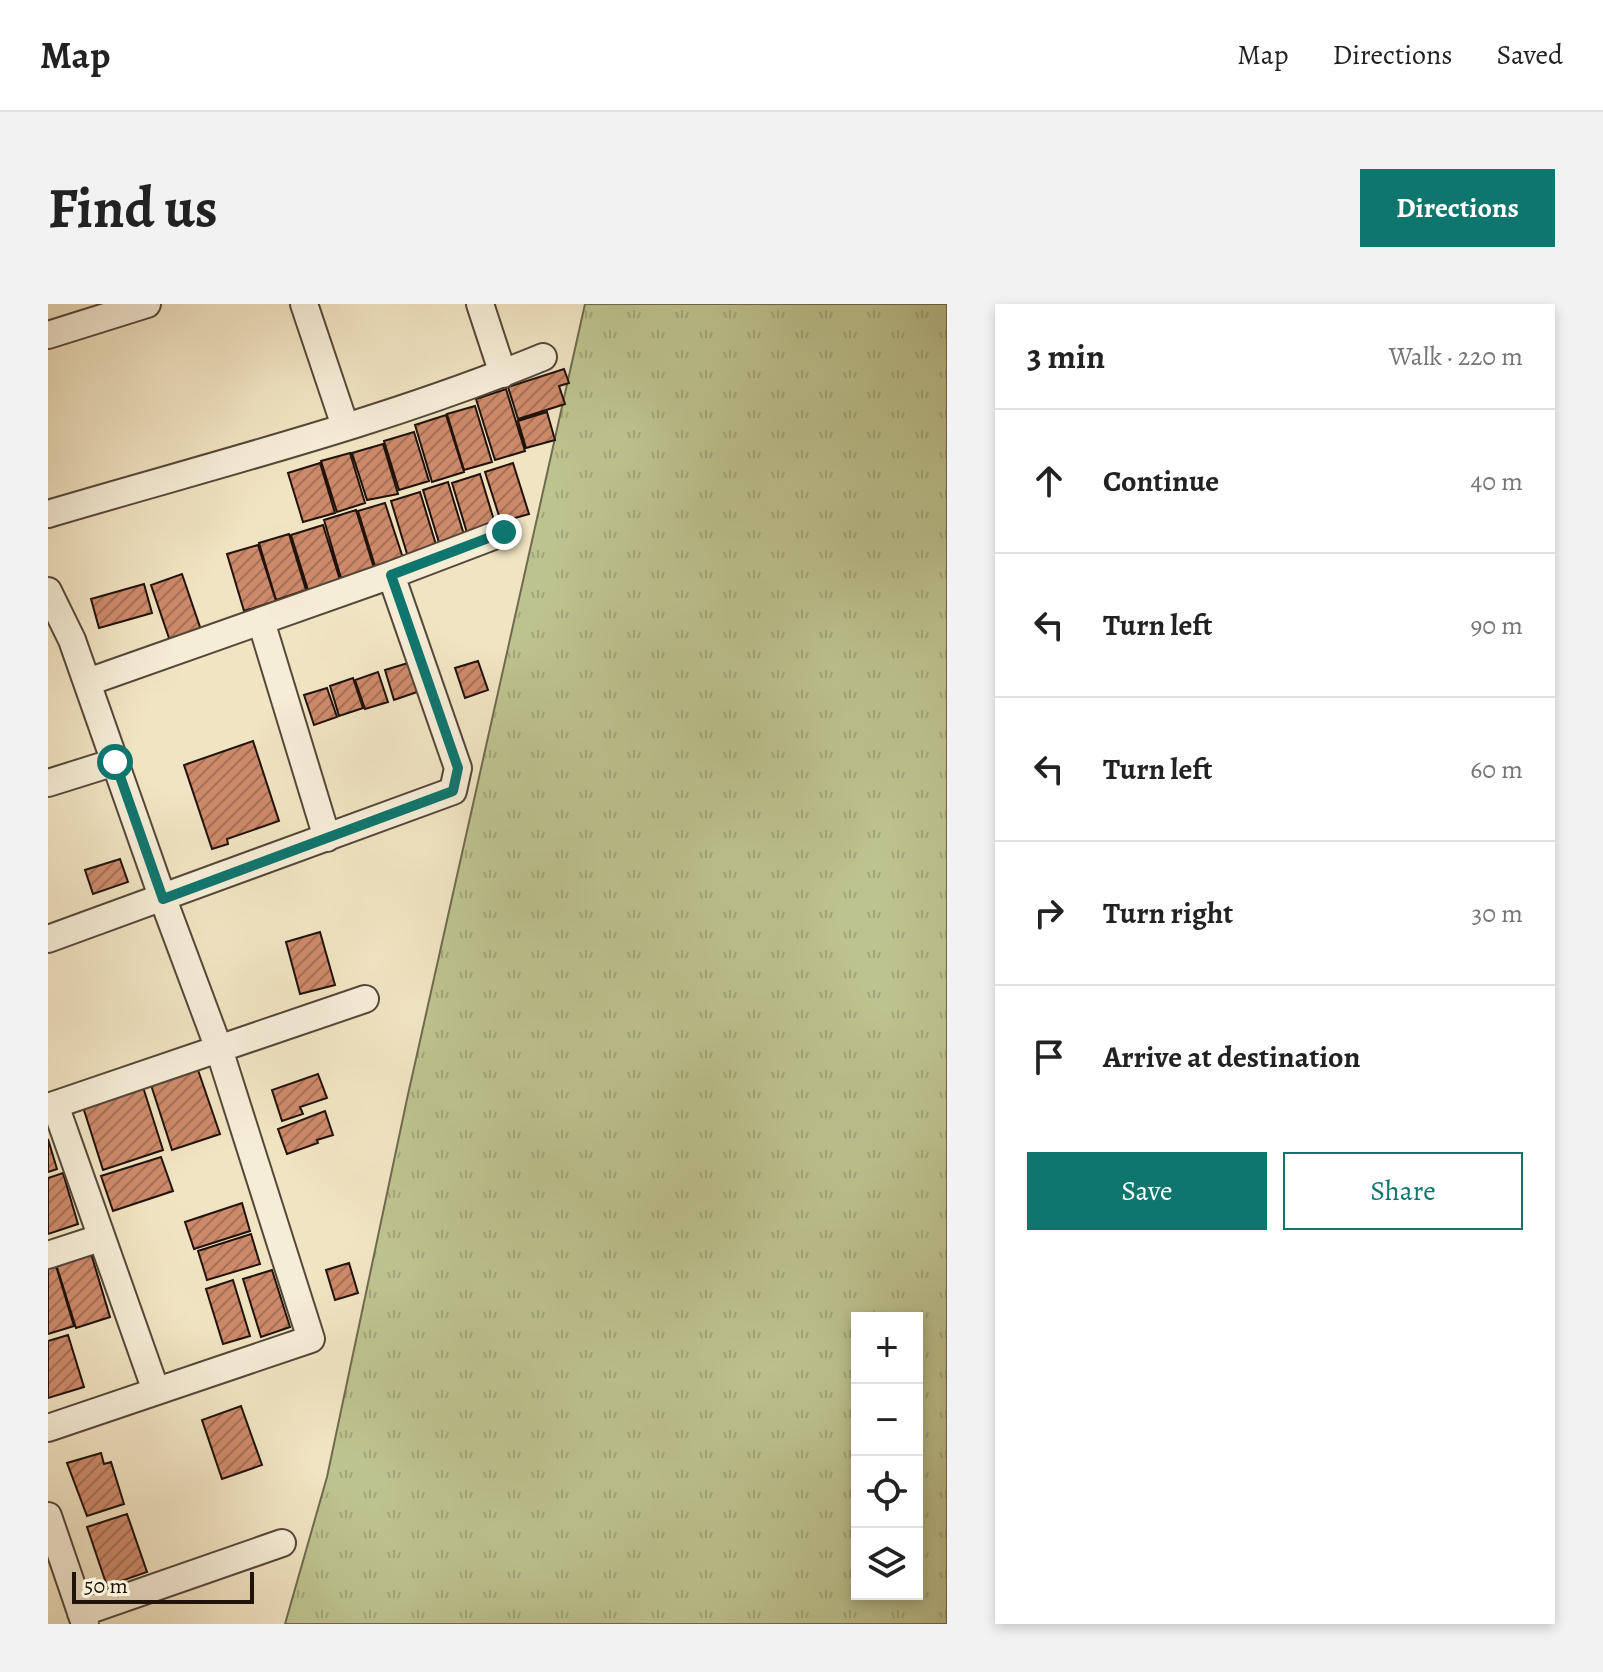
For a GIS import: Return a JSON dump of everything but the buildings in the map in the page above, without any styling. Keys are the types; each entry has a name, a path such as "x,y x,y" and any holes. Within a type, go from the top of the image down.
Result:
{"street":[{"path":"48,335 147,304"},
{"path":"304,304 345,426"},
{"path":"480,304 503,374"},
{"path":"48,514 345,426 503,374 543,357"},
{"path":"88,682 504,532"},
{"path":"48,939 453,791 458,768 391,575"},
{"path":"48,591 60,644 88,682 219,1049 311,1339 48,1428"},
{"path":"261,621 327,838"},
{"path":"48,783 115,762"},
{"path":"156,1391 51,1106 365,999"},
{"path":"48,1255 100,1238"},
{"path":"48,1516 83,1618 282,1543"}],"green space":[{"path":"585,304 947,304 947,1624 285,1624 327,1477 407,1099"}],"route":[{"path":"115,762 163,899 453,791 458,768 391,575 504,532"}]}
